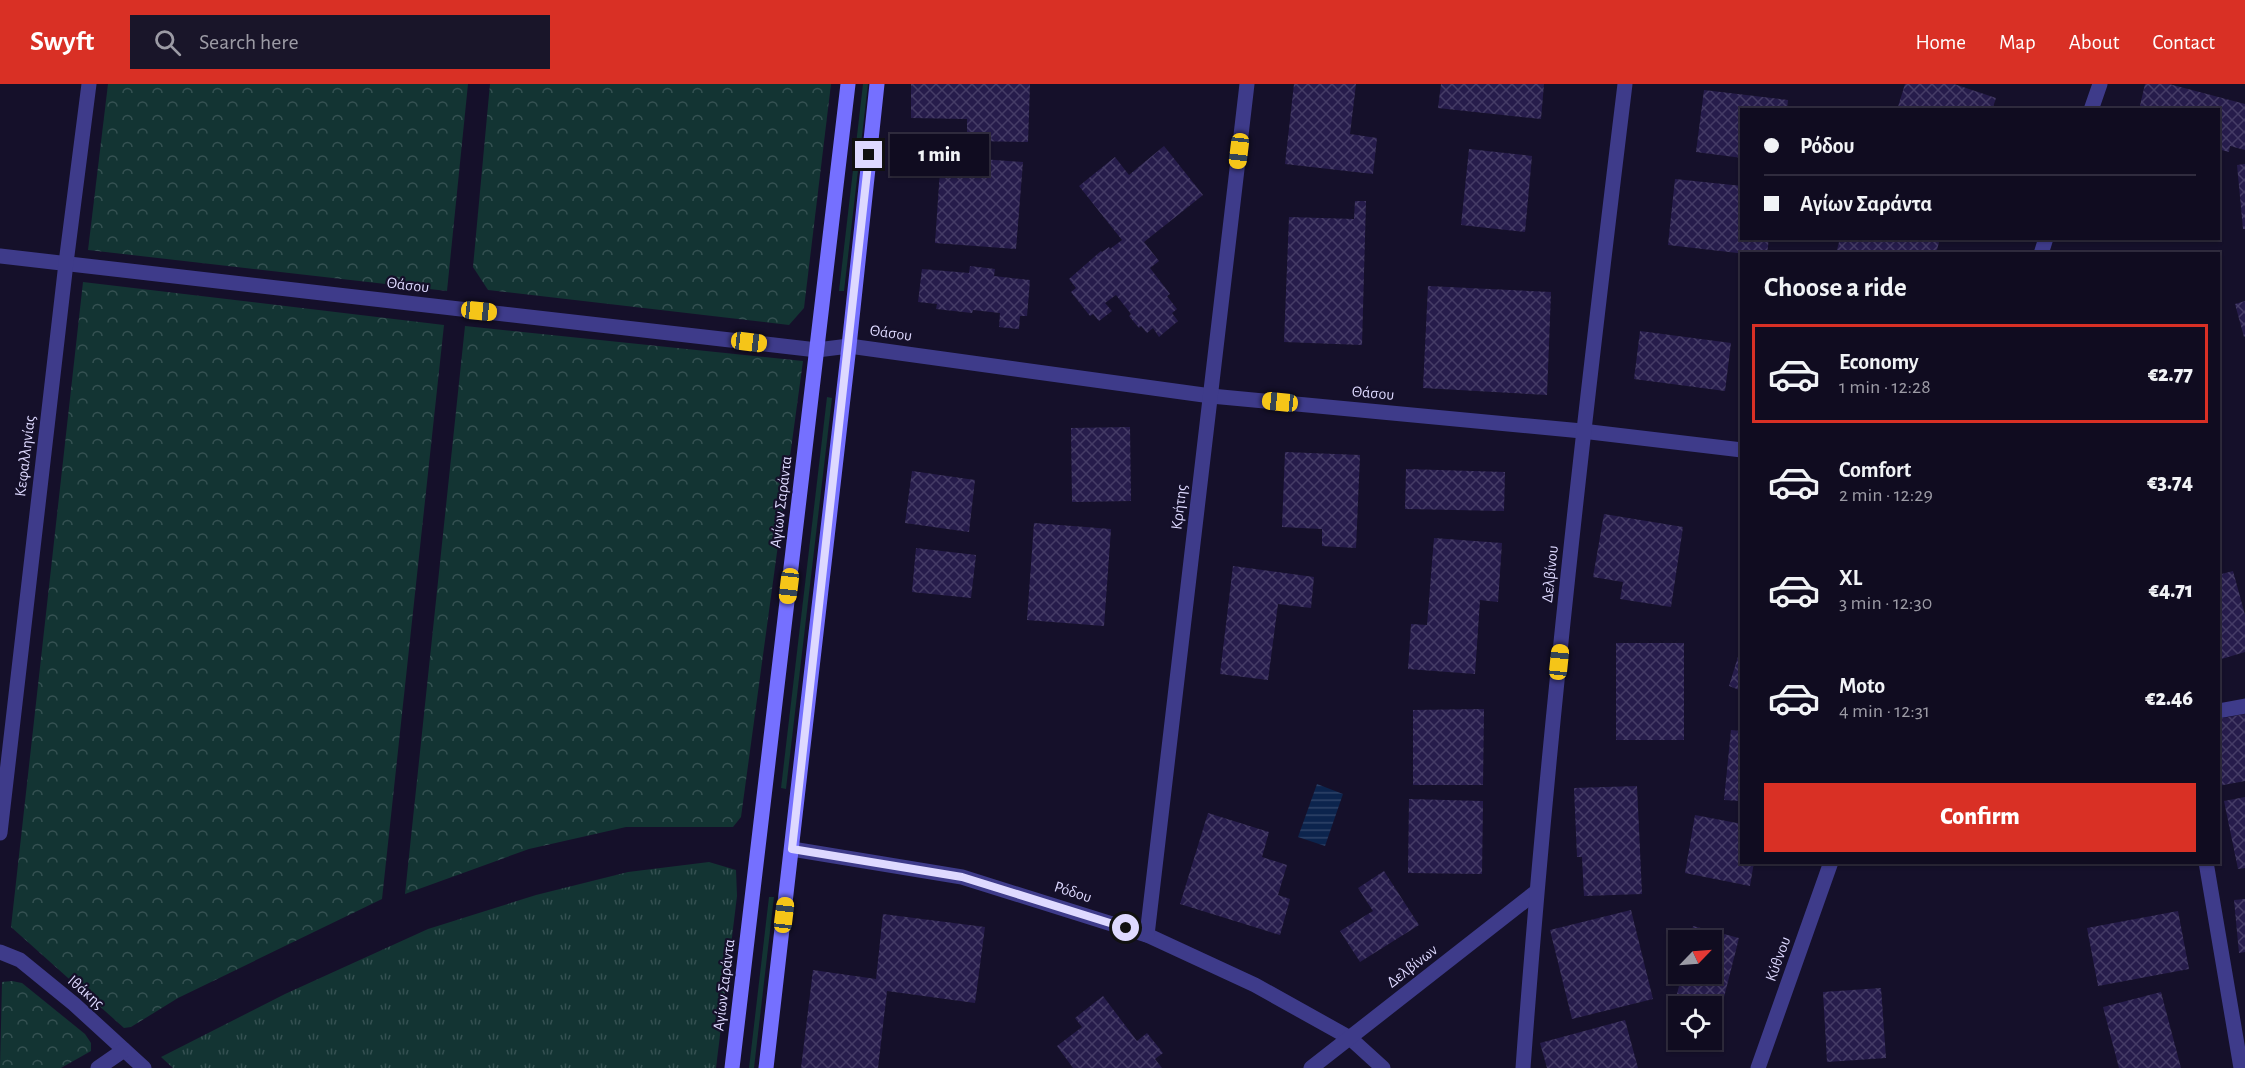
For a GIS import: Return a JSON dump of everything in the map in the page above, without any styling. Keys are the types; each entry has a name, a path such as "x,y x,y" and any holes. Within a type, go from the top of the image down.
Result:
{"main road":[{"name":"Αγίων Σαράντα","path":"732,1068 848,84"},
{"path":"766,1068 877,84"}],"street":[{"name":"Κεφαλληνίας","path":"0,833 89,84"},
{"name":"Κρήτης","path":"1147,935 1247,84"},
{"name":"Δελβίνου","path":"1522,1068 1536,892 1582,431 1625,84"},
{"path":"2092,108 2100,84"},
{"name":"Θάσου","path":"0,256 817,350 849,346 1210,396 1582,431 1740,450"},
{"path":"2220,711 2245,706"},
{"name":"Ρόδου","path":"792,849 962,877 1147,935 1255,985 1350,1038 1383,1068"},
{"name":"Κύθνου","path":"1758,1068 1830,864"},
{"path":"2206,864 2241,1068"},
{"name":"Δελβίνων","path":"1311,1068 1536,892"},
{"name":"Ιθάκης","path":"0,952 20,960 74,1004 144,1068"},
{"path":"98,1068 124,1050"}],"green space":[{"path":"108,84 468,84 447,291 88,250"},
{"path":"490,84 831,84 804,308 789,325 488,290 473,267"},
{"path":"863,84 868,84 844,291 839,291"},
{"path":"83,282 444,325 382,899 178,998 131,1027 124,1028 11,927"},
{"path":"465,326 803,361 741,817 733,827 626,827 529,849 405,894"},
{"path":"827,397 832,398 786,789 781,788"},
{"path":"709,862 736,870 737,896 716,1068 173,1068 161,1057 285,994 428,929 536,895 628,872"},
{"path":"769,897 774,897 754,1068 749,1068"},
{"path":"2,982 22,983 85,1034 91,1043 91,1051 61,1068 0,1068"}],"water":[{"path":"1317,784 1343,794 1325,846 1298,837"}],"building":[{"path":"911,84 1030,84 1028,142 967,141 967,119 911,118"},
{"path":"1294,84 1356,84 1350,134 1377,138 1373,174 1285,164"},
{"path":"1441,84 1544,84 1541,119 1438,108"},
{"path":"1905,84 1954,84 1996,98 1993,108 1898,108"},
{"path":"2145,84 2169,84 2245,104 2245,150 2230,146 2229,152 2220,150 2220,108 2139,108"},
{"path":"1704,90 1788,100 1787,108 1740,108 1740,158 1696,152"},
{"path":"1164,146 1203,195 1144,242 1159,261 1150,268 1170,294 1167,296 1177,309 1172,313 1178,321 1159,337 1153,328 1147,333 1141,326 1139,328 1116,295 1105,303 1112,311 1099,321 1093,314 1090,316 1071,292 1076,288 1069,279 1101,251 1109,247 1110,249 1122,240 1079,186 1115,157 1129,175"},
{"path":"1469,149 1532,156 1525,232 1461,225"},
{"path":"941,156 1023,162 1016,249 935,243"},
{"path":"2245,164 2245,229 2243,229 2237,165"},
{"path":"1675,179 1740,186 1740,240 1769,240 1767,252 1740,253 1668,245"},
{"path":"1355,201 1366,201 1362,345 1284,342 1289,217 1354,219"},
{"path":"1840,240 1940,240 1936,252 1836,252"},
{"path":"970,266 995,269 994,276 1030,280 1027,316 1020,316 1019,329 999,327 1000,313 936,309 937,304 918,302 922,269 969,273"},
{"path":"1428,286 1551,292 1547,395 1423,388"},
{"path":"2245,301 2245,336 2244,337 2235,304"},
{"path":"1640,331 1731,343 1725,391 1634,379"},
{"path":"1130,427 1131,501 1072,502 1071,428"},
{"path":"1285,452 1360,455 1356,548 1322,546 1322,529 1282,527"},
{"path":"1406,469 1505,472 1504,511 1405,509"},
{"path":"912,471 975,480 969,532 905,523"},
{"path":"1604,514 1683,527 1671,607 1620,599 1623,582 1593,577"},
{"path":"1034,523 1111,529 1104,626 1027,620"},
{"path":"1434,538 1502,543 1498,602 1480,600 1475,674 1408,669 1411,624 1427,625"},
{"path":"916,548 976,555 971,598 912,592"},
{"path":"1233,566 1314,577 1311,608 1278,604 1268,680 1220,674"},
{"path":"2233,571 2245,615 2245,652 2220,659 2220,574"},
{"path":"1616,643 1684,643 1684,740 1616,740"},
{"path":"1740,650 1740,690 1729,686"},
{"path":"1484,709 1483,785 1413,785 1413,710"},
{"path":"2245,714 2245,781 2220,786 2220,719"},
{"path":"1731,730 1740,731 1740,801 1724,800"},
{"path":"1637,786 1642,894 1584,896 1582,857 1577,857 1574,788"},
{"path":"2245,797 2245,868 2238,869 2224,801"},
{"path":"1409,799 1483,801 1482,874 1408,873"},
{"path":"1208,813 1269,832 1262,857 1287,865 1278,895 1290,899 1280,935 1180,904"},
{"path":"1695,815 1740,824 1740,864 1754,864 1750,886 1685,873"},
{"path":"1384,871 1419,925 1360,962 1340,931 1373,911 1358,888"},
{"path":"2245,899 2245,952 2239,953 2234,900"},
{"path":"1631,910 1653,999 1572,1019 1550,930"},
{"path":"2178,911 2189,969 2098,986 2087,928"},
{"path":"883,914 985,927 975,1003 887,991 878,1068 801,1068 813,970 876,979"},
{"path":"1693,926 1708,930 1692,930"},
{"path":"1722,934 1739,938 1722,1005 1722,996 1676,996 1680,984 1722,984"},
{"path":"1881,988 1886,1058 1827,1062 1823,992"},
{"path":"2161,992 2181,1068 2119,1068 2103,1007"},
{"path":"1103,996 1137,1041 1147,1033 1163,1053 1155,1059 1162,1068 1073,1068 1057,1046 1082,1027 1075,1018"},
{"path":"1625,1020 1638,1068 1547,1068 1540,1043"}],"route":[{"path":"869,155 792,849 962,877 1126,928"}]}
